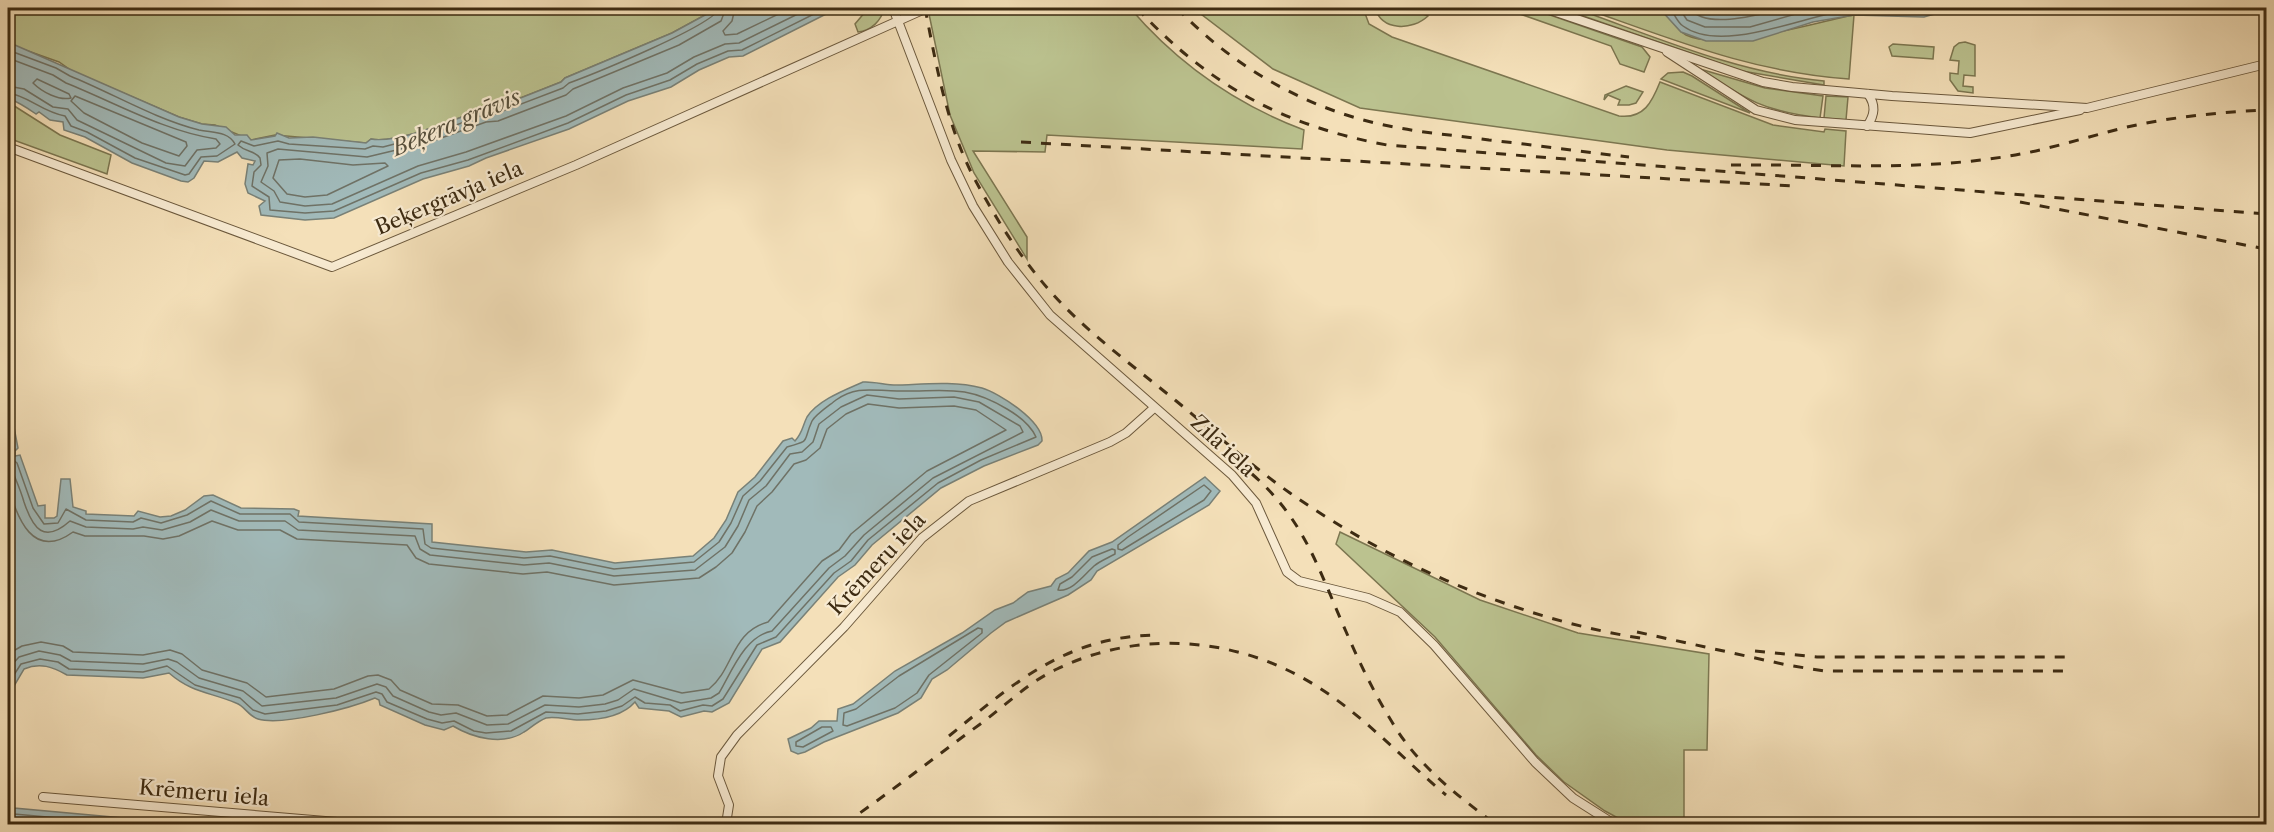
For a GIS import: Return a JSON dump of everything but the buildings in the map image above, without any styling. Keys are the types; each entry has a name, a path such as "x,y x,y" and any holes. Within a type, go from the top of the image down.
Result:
{"street":[{"name":"Zilā iela","path":"893,8 940,138 992,238 1050,315 1232,475 1256,502 1287,572 1299,581 1387,605 1405,616 1434,645 1535,762 1573,798 1614,825"},
{"name":"Beķergrāvja iela","path":"8,147 332,267 576,165 927,8"},
{"path":"1544,8 1763,82 1868,94 2087,108"},
{"path":"1660,49 1738,99 1765,113 1795,120 1970,133 2087,108 2266,64"},
{"path":"1867,126 1872,120 1874,108 1868,94"},
{"name":"Krēmeru iela","path":"726,825 729,805 718,776 721,757 737,735 844,627 922,538 969,501 1110,442 1126,433 1154,408"},
{"name":"Krēmeru iela","path":"43,797 362,825"}],"green space":[{"path":"8,8 718,8 672,33 565,78 561,82 492,109 486,108 412,134 383,140 371,139 366,143 275,135 251,140 215,125 202,124 179,117 72,71 59,62 11,45 8,42"},
{"path":"864,8 884,8 875,24 867,30 858,32 855,24 866,11"},
{"path":"939,8 1130,8 1167,47 1209,80 1254,108 1304,130 1302,149 1047,135 1045,152 973,151 1027,237 1027,259 974,173 950,115 929,14"},
{"path":"1193,8 1363,8 1369,24 1392,37 1619,116 1635,115 1646,108 1660,82 1773,125 1824,132 1825,129 1846,131 1844,166 1667,150 1360,108 1273,69"},
{"path":"1375,8 1394,8 1406,13 1408,8 1428,16 1406,26 1391,25 1379,16"},
{"path":"1503,8 1530,8 1642,47 1650,57 1644,72 1620,64 1611,46"},
{"path":"1560,8 1574,8 1728,62 1792,77 1824,81 1824,85 1742,71"},
{"path":"1583,8 1661,8 1686,35 1722,40 1768,34 1854,15 1849,79 1813,75 1746,62 1682,43"},
{"path":"1965,42 1975,45 1975,76 1964,75 1963,86 1973,87 1973,93 1958,91 1950,80 1950,73 1958,74 1959,61 1950,60 1954,47"},
{"path":"1893,44 1934,47 1933,59 1892,56 1889,47"},
{"path":"1700,69 1765,88 1823,96 1820,118 1784,112 1756,103"},
{"path":"1683,72 1750,113 1661,79 1668,73"},
{"path":"1626,86 1643,92 1636,103 1618,105 1620,100 1608,95 1604,100 1605,95"},
{"path":"1826,96 1848,97 1846,120 1824,118"},
{"path":"8,102 60,135 111,155 107,174 8,138"},
{"path":"1340,532 1480,600 1578,633 1709,654 1707,750 1684,750 1684,824 1629,824 1605,811 1564,782 1536,755 1435,637 1336,544"}],"water":[{"name":"Beķera grāvis","path":"718,8 838,8 743,56 729,57 699,70 671,87 628,101 569,129 469,166 423,179 334,218 305,220 261,215 259,206 265,201 248,193 245,184 248,164 253,165 255,161 242,158 237,152 218,162 204,161 194,178 188,182 181,181 132,163 85,137 64,130 63,122 50,120 39,112 36,114 8,98 8,42 179,117 202,124 226,127 235,135 247,135 251,140 275,136 277,133 289,138 313,137 366,143 371,139 383,140 412,134 486,108 493,109 672,33"},
{"path":"1659,8 1956,8 1924,17 1854,15 1813,22 1753,41 1706,41 1681,32"},
{"path":"863,382 895,385 951,384 982,388 1019,409 1035,425 1042,441 1038,445 984,466 941,488 872,545 855,565 838,577 780,642 762,649 729,703 712,712 704,711 681,717 669,711 639,708 635,702 617,714 602,718 579,720 546,718 516,736 507,739 488,739 453,726 444,730 425,725 380,705 379,700 375,698 317,715 269,721 255,718 239,704 186,685 169,673 143,678 67,675 41,666 24,669 11,691 8,702 8,396 18,448 15,456 20,455 38,506 45,505 45,518 57,516 61,479 70,479 73,507 86,511 86,514 134,516 138,511 160,517 171,516 185,510 204,496 213,495 241,508 294,509 299,511 298,516 432,524 432,542 526,552 552,550 615,563 693,556 714,538 726,520 738,492 755,477 783,441 792,438 795,441 812,411 832,396"},
{"path":"1205,477 1220,491 1209,505 1097,571 1091,580 1068,595 1006,622 947,670 932,679 921,698 898,713 824,742 805,752 798,754 791,751 788,739 811,728 819,721 837,721 838,709 853,704 895,671 1028,592 1051,586 1056,579 1068,573 1089,551 1112,542"},
{"path":"8,795 14,801 14,808 190,824 8,824"}],"railway":[{"path":"925,8 938,71 955,134 972,174 991,209 1024,259 1049,290 1117,354 1275,482 1372,544 1415,566 1506,604 1599,630 1646,639"},
{"path":"1137,8 1192,59 1220,80 1250,98 1281,114 1314,126 1387,145 2266,214"},
{"path":"1177,8 1222,49 1247,67 1301,97 1359,119 1414,130 1629,157"},
{"path":"1731,165 1867,166 1969,161 2034,151 2161,120 2266,110"},
{"path":"1021,142 1794,186"},
{"path":"2020,202 2266,249"},
{"path":"1252,474 1296,524 1315,560 1365,672 1402,738 1426,766 1466,802 1495,824"},
{"path":"1637,632 1824,671 2072,671"},
{"path":"949,736 1020,681 1069,653 1125,637 1157,635"},
{"path":"844,824 1047,674 1090,656 1123,648 1157,644 1191,644 1225,649 1258,658 1290,672 1321,689 1354,713 1446,795"},
{"path":"1755,651 1817,657 2070,657"}]}
